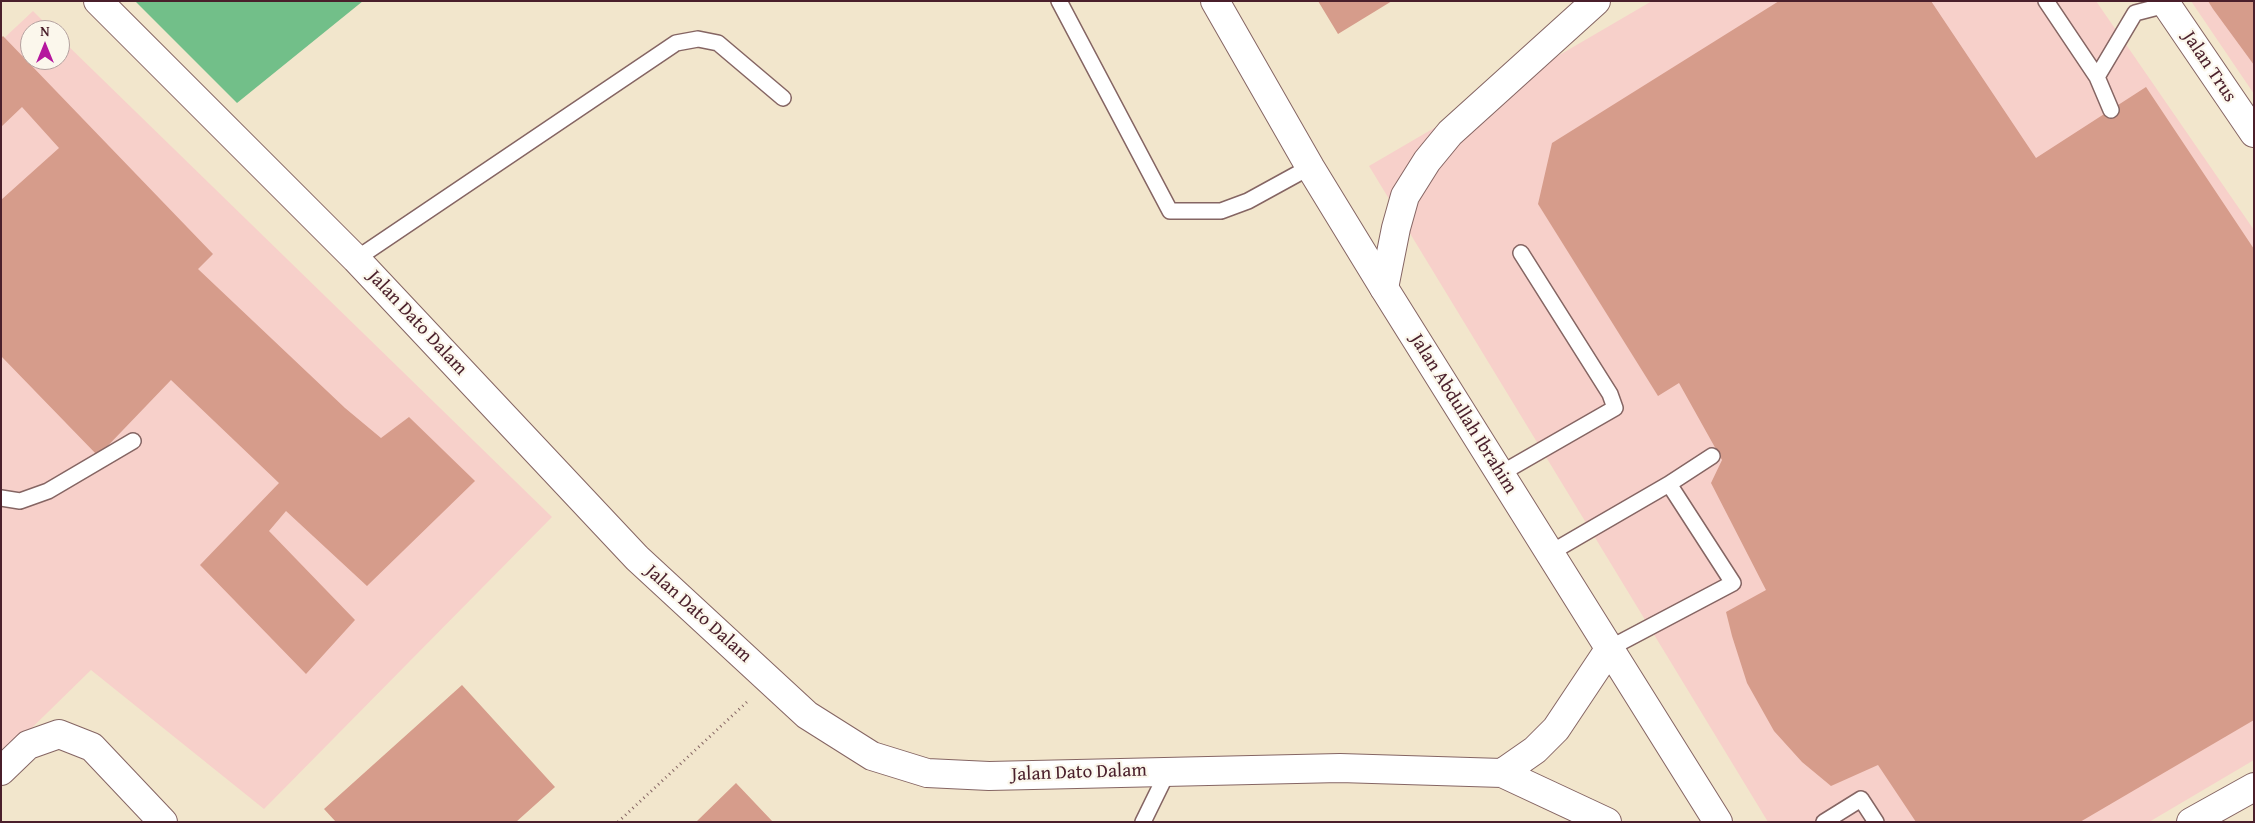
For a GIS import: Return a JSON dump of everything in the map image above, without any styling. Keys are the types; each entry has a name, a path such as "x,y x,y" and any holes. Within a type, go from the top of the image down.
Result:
{"street":[{"name":"Jalan Dato Dalam","path":"98,1 356,259 637,558 808,715 872,756 927,773 989,776 1340,768 1502,773 1607,822"},
{"name":"Jalan Abdullah Ibrahim","path":"1215,1 1310,167 1384,288 1718,822"},
{"path":"1384,288 1396,228 1405,196 1427,161 1450,133 1596,1"},
{"name":"Jalan Trus","path":"2165,3 2254,133"},
{"path":"1502,773 1535,750 1556,730 1610,648"},
{"path":"1,771 28,745 59,734 92,748 163,822"},
{"path":"2191,822 2254,787"}],"lane":[{"path":"1059,1 1170,211 1221,211 1248,201 1310,167"},
{"path":"2046,1 2097,77 2111,110"},
{"path":"2097,77 2135,13 2165,3"},
{"path":"356,259 676,43 698,39 718,43 783,98"},
{"path":"1500,474 1614,408 1610,394 1521,254"},
{"path":"1,498 20,501 48,492 133,441"},
{"path":"1550,553 1669,484 1712,456"},
{"path":"1610,648 1733,583 1669,484"},
{"path":"1143,822 1168,771"},
{"path":"1824,822 1861,799 1876,822"}],"path":[{"path":"618,822 770,680"}],"shaded area":[{"path":"1652,1 2096,1 2254,230 2254,760 2149,822 1768,822 1369,166"},
{"path":"2191,1 2254,1 2254,94"},
{"path":"33,11 42,20 23,20"},
{"path":"20,23 20,70 70,70 70,48 552,517 264,809 91,670 1,758 1,41"}],"green space":[{"path":"135,1 363,1 237,103"}],"building":[{"path":"1318,1 1392,1 1338,34"},
{"path":"1779,1 1931,1 2036,158 2146,87 2254,249 2254,720 2080,822 1916,822 1878,765 1831,786 1802,762 1774,731 1747,683 1726,612 1766,590 1711,483 1722,460 1679,383 1658,396 1538,204 1552,143"},
{"path":"2208,1 2254,1 2254,65 2213,9"},
{"path":"3,36 20,54 20,70 36,70 213,254 198,269 345,408 381,438 409,417 475,481 367,586 286,511 269,531 355,620 306,674 200,565 279,483 171,380 98,456 1,356 1,200 59,148 22,107 1,127 1,38"},
{"path":"462,685 555,787 516,822 336,822 324,809"},
{"path":"736,783 773,822 696,822"}]}
